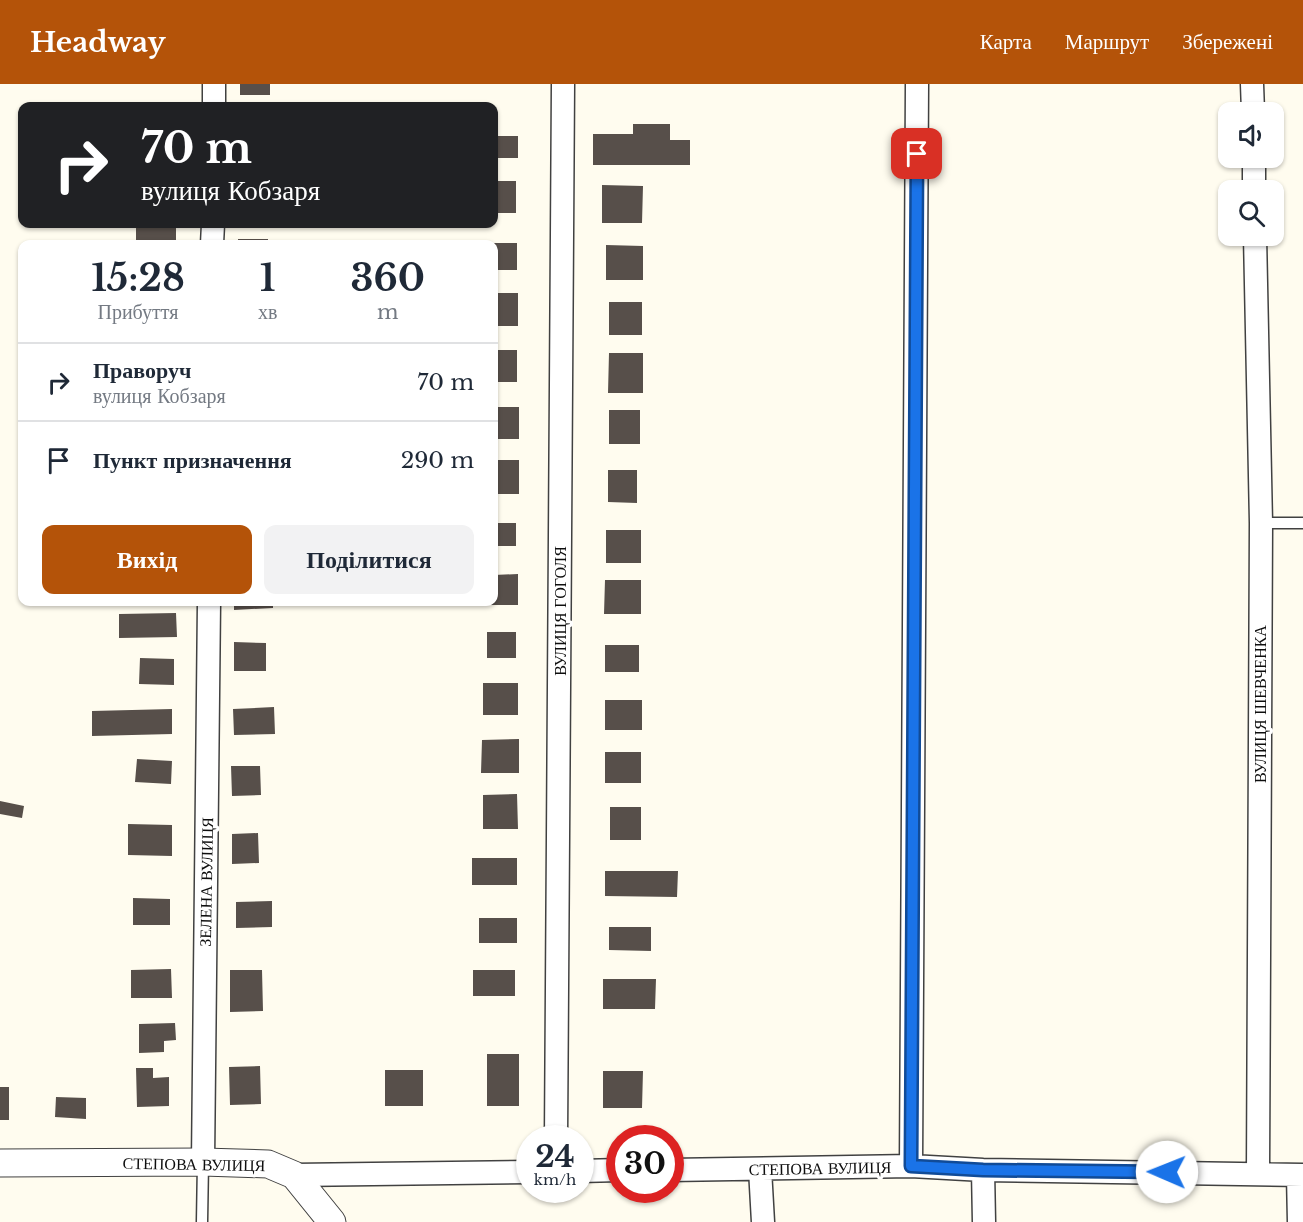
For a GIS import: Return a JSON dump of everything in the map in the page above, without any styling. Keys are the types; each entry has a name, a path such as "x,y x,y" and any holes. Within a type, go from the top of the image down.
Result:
{"street":[{"path":"214,84 214,102"},
{"name":"ВУЛИЦЯ ГОГОЛЯ","path":"556,1125 563,84"},
{"path":"911,1166 917,84"},
{"path":"1252,84 1253,102"},
{"name":"ВУЛИЦЯ ШЕВЧЕНКА","path":"1255,246 1261,523 1258,1173"},
{"name":"ЗЕЛЕНА ВУЛИЦЯ","path":"202,1162 209,606"},
{"name":"СТЕПОВА ВУЛИЦЯ","path":"0,1163 268,1164 294,1175 516,1172"},
{"name":"СТЕПОВА ВУЛИЦЯ","path":"684,1170 911,1166 983,1170 1301,1175"},
{"path":"760,1169 763,1222"},
{"path":"983,1170 984,1222"},
{"path":"294,1175 332,1222"},
{"path":"1299,1222 1301,1175"}],"lane":[{"path":"1261,523 1303,523"},
{"path":"202,1162 202,1222"}],"building":[{"path":"240,84 270,84 270,95 240,95"},
{"path":"633,124 670,124 670,140 690,140 690,165 593,165 593,134 633,134"},
{"path":"498,136 518,136 518,158 498,158"},
{"path":"498,181 516,181 516,213 498,213"},
{"path":"602,185 643,186 642,223 602,223"},
{"path":"136,228 176,228 176,240 136,240"},
{"path":"238,239 268,239 268,240"},
{"path":"498,243 517,243 517,270 498,270"},
{"path":"606,245 643,246 643,280 606,280"},
{"path":"498,293 518,293 518,326 498,326"},
{"path":"609,302 642,302 642,335 609,335"},
{"path":"498,350 517,350 517,382 498,382"},
{"path":"609,353 643,353 643,393 608,393"},
{"path":"498,407 519,407 519,439 498,439"},
{"path":"609,410 640,410 640,444 609,444"},
{"path":"498,460 519,460 519,494 498,494"},
{"path":"608,470 637,470 637,503 608,502"},
{"path":"498,523 516,523 516,546 498,546"},
{"path":"606,530 641,530 641,563 606,563"},
{"path":"518,574 518,605 498,605 498,575"},
{"path":"605,580 641,580 641,614 604,614"},
{"path":"234,606 273,606 273,608 234,610"},
{"path":"176,613 177,637 119,638 119,614"},
{"path":"487,632 516,632 516,658 487,658"},
{"path":"234,642 266,643 266,671 234,671"},
{"path":"605,645 639,645 639,672 605,672"},
{"path":"140,658 174,659 174,685 139,684"},
{"path":"483,683 518,683 518,715 483,715"},
{"path":"605,700 642,700 642,730 605,730"},
{"path":"274,707 275,734 234,735 233,709"},
{"path":"172,709 172,734 92,736 92,711"},
{"path":"519,739 519,773 481,773 482,740"},
{"path":"605,752 641,752 641,783 605,783"},
{"path":"137,759 172,761 171,784 135,782"},
{"path":"231,766 260,766 261,795 232,796"},
{"path":"517,794 518,829 483,829 483,795"},
{"path":"0,801 24,806 22,818 0,814"},
{"path":"610,807 641,807 641,840 610,840"},
{"path":"128,824 172,825 172,856 128,855"},
{"path":"258,833 259,863 232,864 232,834"},
{"path":"472,858 517,858 517,885 472,885"},
{"path":"605,871 678,871 677,897 605,896"},
{"path":"133,898 170,899 170,925 133,925"},
{"path":"272,901 272,927 236,928 236,902"},
{"path":"479,918 517,918 517,943 479,943"},
{"path":"609,927 651,927 651,951 609,950"},
{"path":"171,969 172,998 131,998 131,970"},
{"path":"230,970 262,970 263,1011 230,1012"},
{"path":"473,970 515,970 515,996 473,996"},
{"path":"603,979 656,979 655,1009 603,1009"},
{"path":"175,1023 176,1040 164,1041 164,1052 139,1053 139,1024"},
{"path":"487,1054 519,1054 519,1106 487,1106"},
{"path":"260,1066 261,1104 230,1105 229,1067"},
{"path":"136,1068 153,1068 153,1078 169,1077 169,1106 137,1107"},
{"path":"385,1070 423,1070 423,1106 385,1106"},
{"path":"603,1071 643,1071 642,1108 603,1108"},
{"path":"0,1087 9,1087 9,1120 0,1120"},
{"path":"56,1097 86,1098 86,1119 55,1117"}],"route":[{"path":"917,154 911,1166 983,1170 1167,1172"}]}
